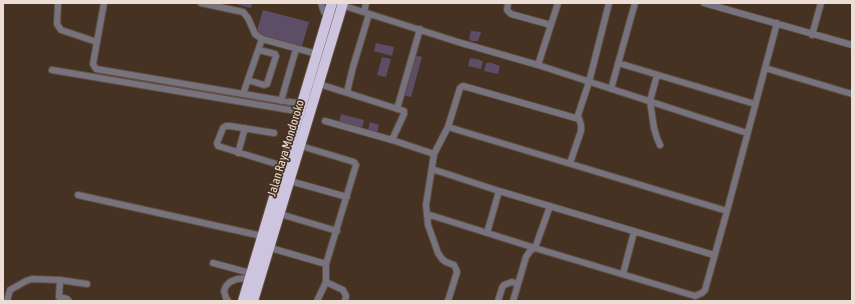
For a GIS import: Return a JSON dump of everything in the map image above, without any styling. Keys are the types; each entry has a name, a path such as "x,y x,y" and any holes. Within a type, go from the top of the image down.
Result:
{"highway":[{"name":"Jalan Raya Mondoroko","path":"253,301 254,276 261,240 283,166 314,83 338,4"},
{"name":"Jalan Raya Mondoroko","path":"314,83 317,54 333,19"},
{"name":"Jalan Raya Mondoroko","path":"243,301 254,276 270,248 302,142 304,110"},
{"path":"293,136 302,142"}],"street":[{"path":"58,3 57,24 61,30 74,36 97,42"},
{"path":"104,3 94,64 96,69 280,101 304,110"},
{"path":"201,3 243,12 248,18 253,30 262,39 317,54"},
{"path":"321,3 324,12 333,19"},
{"path":"347,92 366,13 366,3"},
{"path":"508,3 507,10 511,14 551,25"},
{"path":"538,65 558,3"},
{"path":"570,163 581,131 578,115 610,3"},
{"path":"611,89 635,3"},
{"path":"704,3 777,23 812,35 852,45"},
{"path":"729,10 730,3"},
{"path":"812,35 820,3"},
{"path":"338,4 458,42 538,65 747,133"},
{"path":"427,214 695,296 699,295 705,290 777,23"},
{"path":"397,109 420,30"},
{"path":"243,94 262,39"},
{"path":"280,101 296,49"},
{"path":"248,80 264,85 267,84 276,56 274,54 258,50"},
{"path":"618,63 755,104"},
{"path":"765,68 852,94"},
{"path":"52,70 304,110"},
{"path":"658,75 650,101 654,128 660,145"},
{"path":"314,83 347,92 404,111 395,141"},
{"path":"448,301 456,269 454,265 442,259 438,253 428,225 426,205 434,154 448,127 460,88 463,86 578,119"},
{"path":"325,121 434,154"},
{"path":"274,133 226,126 223,128 217,143 218,146 293,170"},
{"path":"448,127 727,211"},
{"path":"238,152 244,128"},
{"path":"302,142 354,162 356,165 326,264 326,282 317,301"},
{"path":"432,169 499,191 714,255"},
{"path":"290,181 347,197"},
{"path":"488,233 499,191"},
{"path":"78,195 261,240 270,248 326,264"},
{"path":"513,301 526,257 530,251 535,248 550,206"},
{"path":"280,214 337,231"},
{"path":"623,274 634,232"},
{"path":"213,263 254,276"},
{"path":"228,301 224,291 230,282 237,278 254,276"},
{"path":"7,301 10,290 32,279 60,280 87,284"},
{"path":"60,280 59,297 69,301"},
{"path":"326,282 343,290 346,296 345,301"},
{"path":"498,301 504,285 512,282 518,284"},
{"path":"3,288 10,290"}],"building":[{"path":"232,3 252,3 251,8"},
{"path":"263,10 309,22 302,46 256,34"},
{"path":"471,31 481,32 478,41 471,41 469,39"},
{"path":"376,43 394,47 392,56 374,51"},
{"path":"414,55 422,57 411,97 403,95"},
{"path":"382,57 391,59 386,77 377,75"},
{"path":"470,58 483,61 481,69 468,66"},
{"path":"489,62 500,66 498,74 484,71 486,63"},
{"path":"341,114 364,120 362,128 339,122"},
{"path":"370,122 379,125 377,133 368,130"}]}
